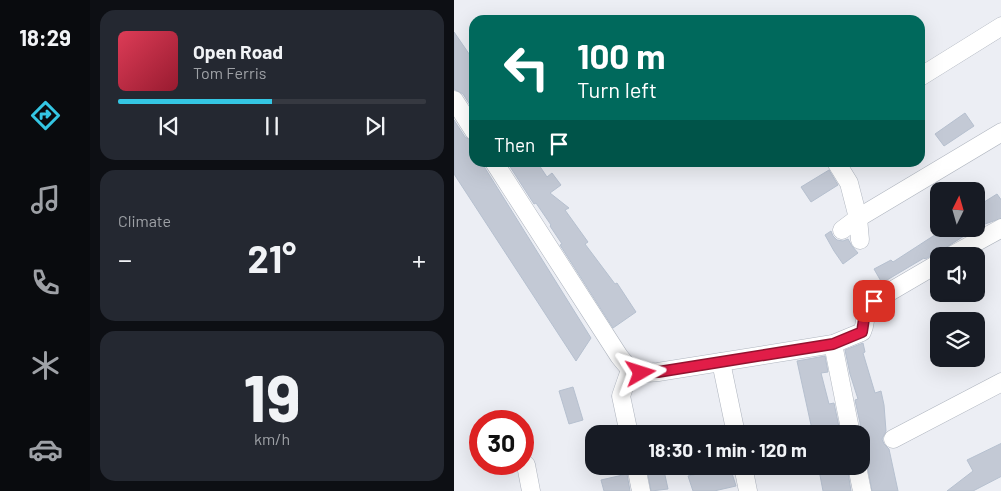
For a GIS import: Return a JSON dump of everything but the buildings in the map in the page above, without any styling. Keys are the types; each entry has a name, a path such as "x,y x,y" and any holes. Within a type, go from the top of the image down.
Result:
{"street":[{"path":"925,74 1001,26"},
{"path":"454,100 469,123"},
{"path":"842,230 858,218 1001,132"},
{"path":"497,167 619,356 630,370 641,373 658,372 833,344 862,332 865,312 874,301 930,268"},
{"path":"839,167 849,183 858,218 860,240"},
{"path":"967,247 1001,228"},
{"path":"833,344 849,425"},
{"path":"721,362 734,425"},
{"path":"627,425 621,396 630,370"},
{"path":"894,439 1001,382"},
{"path":"528,475 531,491"},
{"path":"638,475 641,491"},
{"path":"745,475 748,491"},
{"path":"859,475 862,491"}],"route":[{"path":"641,373 658,372 833,344 862,332 864,329 865,312 874,301"}]}
